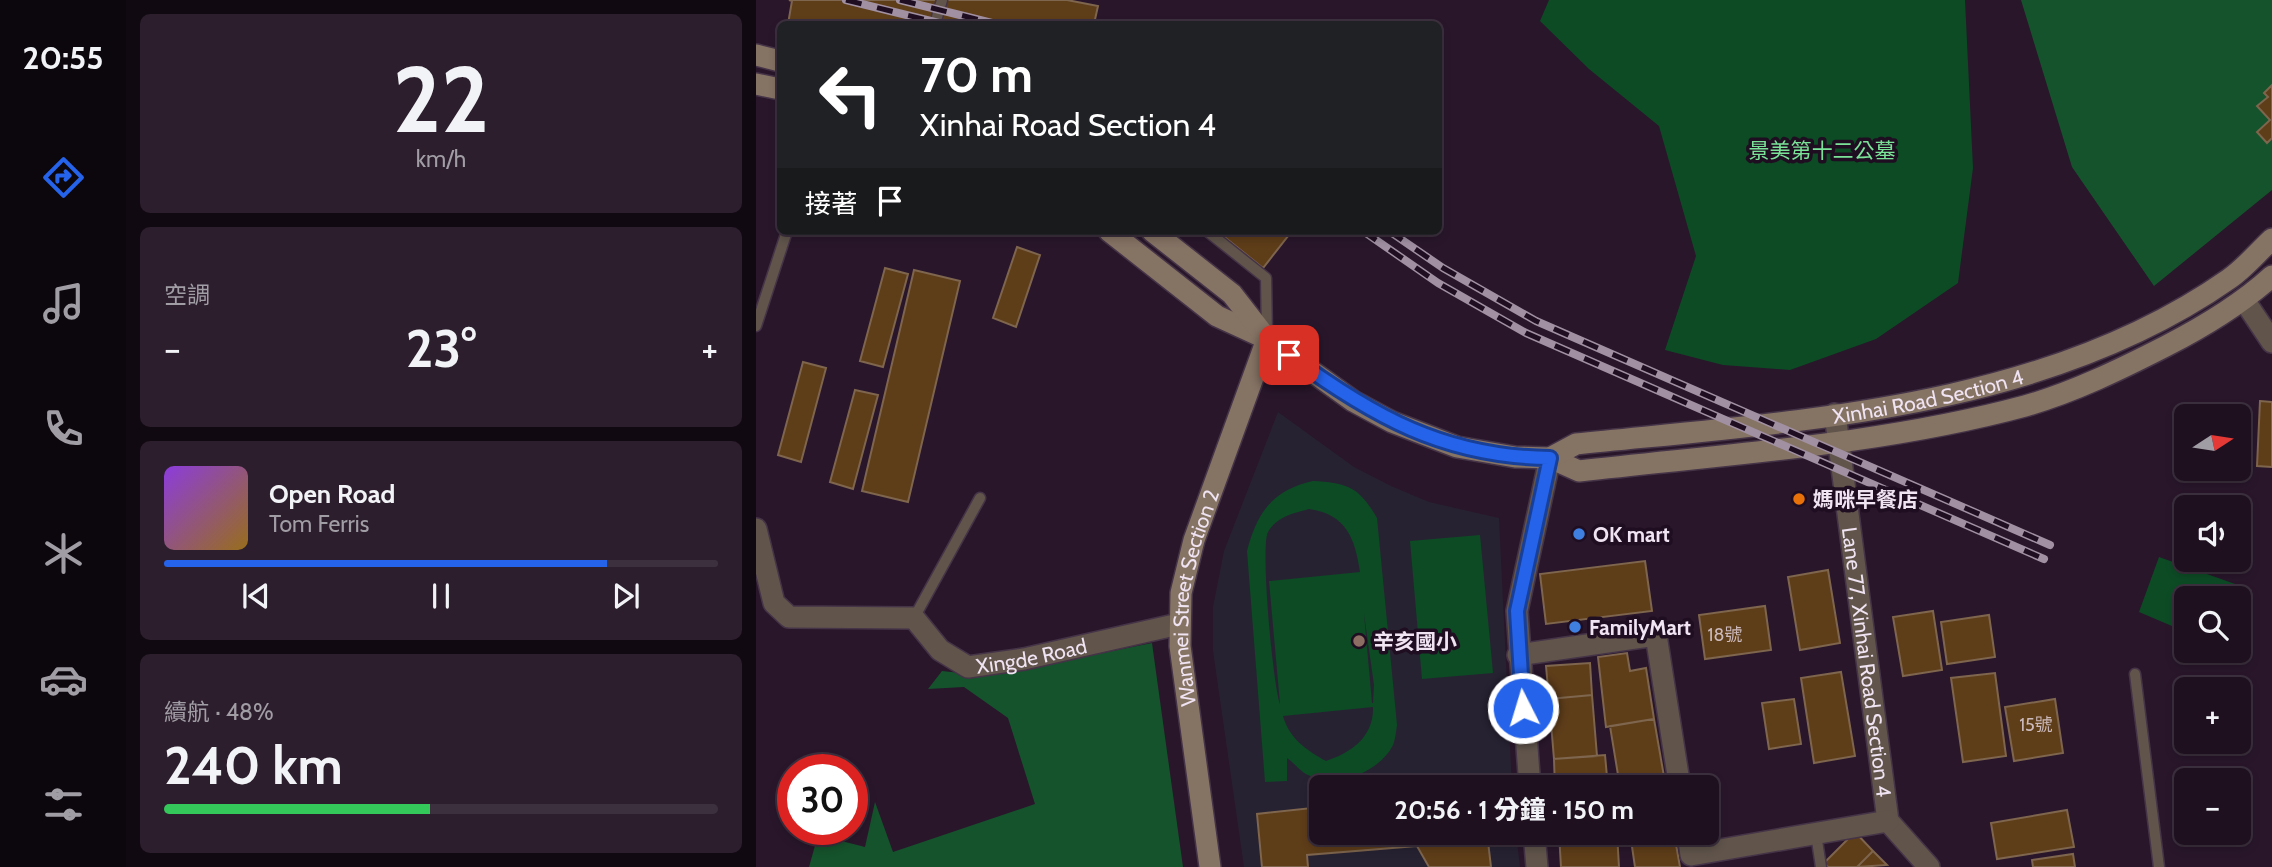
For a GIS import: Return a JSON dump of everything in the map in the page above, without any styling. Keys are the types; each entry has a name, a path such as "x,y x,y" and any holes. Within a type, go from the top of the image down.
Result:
{"main road":[{"path":"756,55 777,60"},
{"path":"756,84 777,88"},
{"name":"Xinhai Road Section 4","path":"1114,235 1217,316 1267,339 1353,401 1416,434 1498,455 1550,458 1579,471 1839,441 1946,425 2028,405 2120,370 2206,325 2244,300 2272,276"},
{"name":"Xinhai Road Section 4","path":"1166,235 1231,294 1267,339"},
{"name":"Xinhai Road Section 4","path":"1550,458 1576,444 1835,414 1941,398 2021,378 2110,344 2231,278 2272,239"},
{"name":"Wanmei Street Section 2","path":"1210,867 1179,624 1181,593 1188,557 1267,339"}],"street":[{"path":"2244,300 2272,342"},
{"name":"Lane 77, Xinhai Road Section 4","path":"1835,414 1888,821 1929,867"},
{"path":"1529,775 1517,611 1550,458"},
{"path":"756,528 774,603 789,617 914,618"},
{"name":"Xingde Road","path":"914,618 940,650 968,667 1024,659 1179,624"},
{"path":"1518,654 1656,635 1678,775"},
{"path":"1692,861 1888,821"},
{"path":"1535,845 1537,867"}],"lane":[{"path":"936,21 942,0"},
{"path":"756,326 786,235"},
{"path":"1212,235 1266,278 1267,339"},
{"path":"914,618 980,498"},
{"path":"2135,674 2159,867"},
{"path":"1816,834 1821,867"}],"shaded area":[{"name":"辛亥國小","path":"1278,412 1354,467 1391,486 1429,502 1499,518 1511,775 1309,775 1309,845 1517,845 1520,867 1244,867 1213,651 1213,607 1224,551"}],"green space":[{"name":"景美第十二公墓","path":"1549,0 1965,0 1973,168 1958,283 1876,339 1790,370 1723,365 1665,350 1696,256 1659,126 1589,69 1540,21"},
{"path":"2021,0 2272,0 2272,190 2154,286 2072,167"},
{"path":"1313,481 1344,485 1364,499 1377,518 1397,725 1393,745 1385,756 1357,775 1309,775 1287,758 1287,781 1265,782 1247,551 1261,515 1268,505 1287,490","holes":["1309,509 1332,516 1347,530 1360,572 1269,581 1280,704 1268,616 1268,532 1286,516","1364,614 1374,685 1373,703 1372,703","1373,707 1370,727 1359,742 1326,761 1299,743 1289,731 1283,716"]},
{"path":"1480,535 1493,673 1422,679 1410,541"},
{"path":"2159,557 2174,562 2174,572 2201,572 2241,586 2174,586 2174,627 2139,612"},
{"path":"1152,643 1183,867 809,867 815,845 868,845 875,802 893,852 1035,804 1008,718 964,687 928,689 942,671 960,673 1023,669"}],"building":[{"path":"789,0 1067,0 1098,6 1095,21 789,21 792,1"},
{"path":"2272,85 2272,138 2267,143 2257,132 2270,120 2257,106 2268,97 2264,93"},
{"path":"1222,235 1289,235 1263,268"},
{"path":"1017,247 1040,255 1016,327 993,318"},
{"path":"885,268 908,274 883,367 860,361"},
{"path":"914,270 960,281 908,502 862,491"},
{"path":"803,362 826,368 801,462 778,455"},
{"path":"855,390 878,395 853,489 830,482"},
{"path":"2260,401 2272,402 2272,467 2257,466"},
{"path":"1645,561 1652,611 1546,624 1540,574"},
{"path":"1828,570 1840,643 1800,650 1788,577"},
{"path":"1765,606 1771,650 1705,659 1699,615"},
{"path":"1933,611 1942,670 1903,676 1893,617"},
{"path":"1989,615 1995,657 1947,664 1941,622"},
{"path":"1627,653 1630,671 1646,668 1654,719 1606,727 1598,657"},
{"path":"1590,663 1592,695 1549,699 1546,666"},
{"path":"1841,672 1855,756 1814,763 1801,678"},
{"path":"1995,673 2006,756 1963,762 1951,678"},
{"path":"1592,695 1597,756 1554,759 1549,699"},
{"path":"1794,699 1801,744 1769,749 1762,703"},
{"path":"2055,699 2063,753 2014,761 2005,707"},
{"path":"1654,719 1664,775 1618,775 1610,726"},
{"path":"1605,755 1607,775 1555,775 1554,759"},
{"path":"1309,808 1309,845 1488,845 1491,867 1429,867 1417,846 1307,855 1308,867 1262,867 1257,814"},
{"path":"2067,810 2074,847 1997,859 1991,823"},
{"path":"1855,832 1873,851 1857,867 1828,867 1824,863"},
{"path":"1560,845 1618,845 1619,867 1561,867"},
{"path":"1632,845 1676,845 1680,867 1635,867"},
{"path":"1873,851 1887,865 1857,867"},
{"path":"2073,854 2075,867 2033,867 2032,860"}],"railway":[{"path":"846,0 931,21"},
{"path":"900,0 984,21"},
{"path":"1369,235 1438,283 1526,333 2044,559"},
{"path":"1395,235 1443,268 1536,321 2050,545"}],"place":[{"name":"媽咪早餐店","path":"1799,499"},
{"name":"OK mart","path":"1579,534"},
{"name":"FamilyMart","path":"1575,627"},
{"name":"辛亥國小","path":"1359,641"}],"route":[{"path":"1289,355 1353,401 1416,434 1457,447 1498,455 1550,458 1517,611 1523,708"}]}
